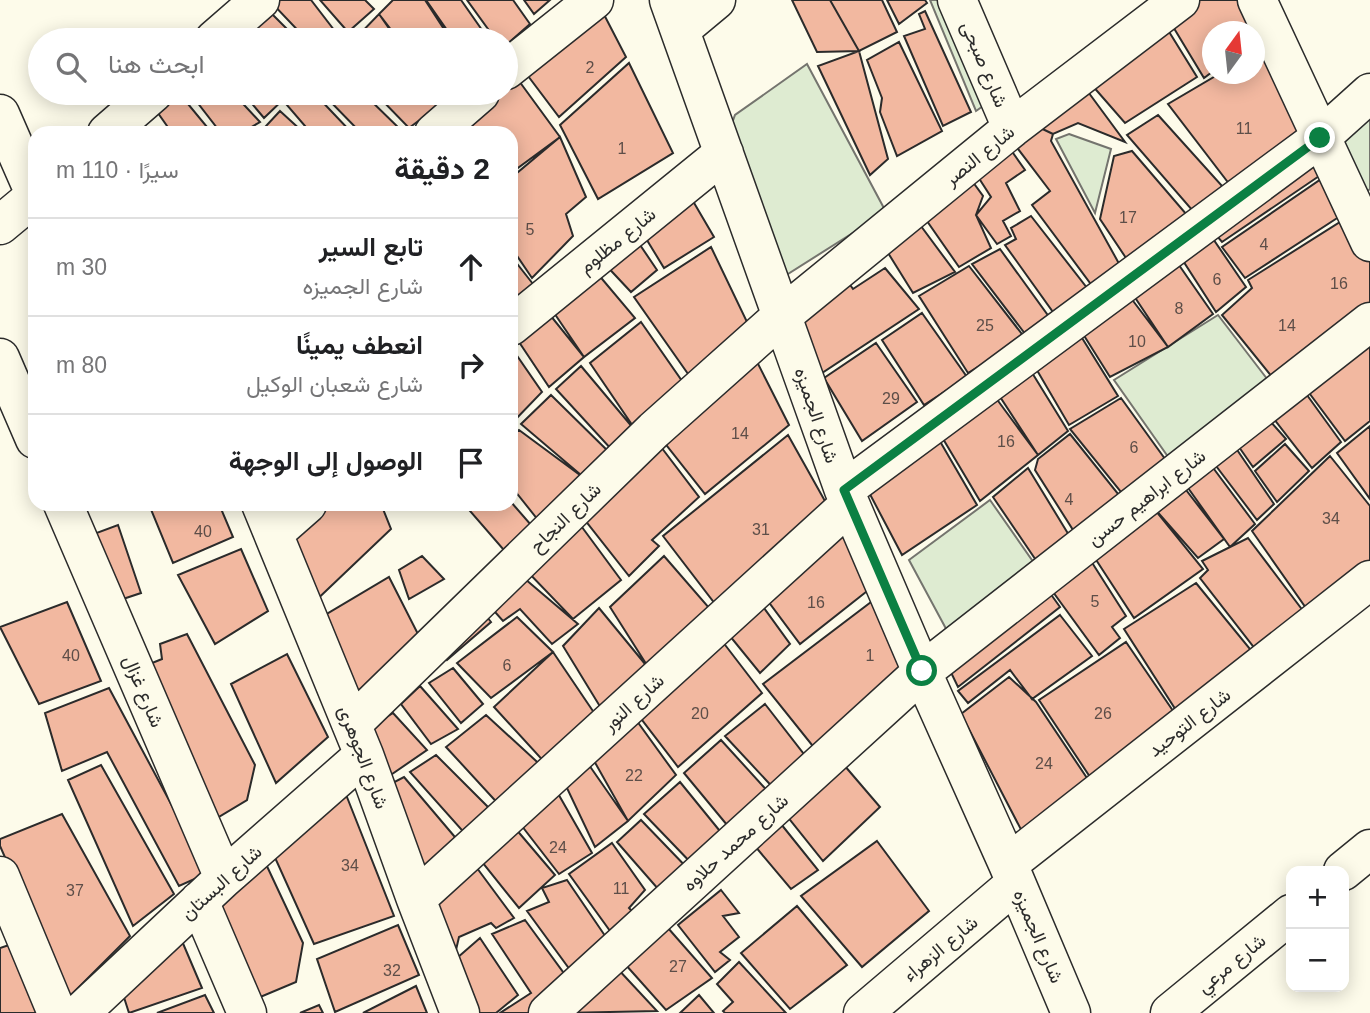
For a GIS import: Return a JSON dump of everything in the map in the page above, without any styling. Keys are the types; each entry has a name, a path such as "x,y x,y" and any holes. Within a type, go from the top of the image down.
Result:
{"street":[{"path":"228,28 260,0"},
{"path":"518,60 594,0"},
{"path":"675,15 716,0"},
{"name":"شارع صبحى","path":"957,0 1012,128"},
{"name":"شارع النصر","path":"783,315 1012,128 1180,0"},
{"path":"1257,0 1370,242"},
{"name":"شارع الجميزه","path":"675,15 847,497 1071,1013"},
{"name":"شارع النور","path":"416,900 847,497 1320,138 1370,93"},
{"path":"115,126 139,105"},
{"path":"442,126 466,105"},
{"path":"0,114 28,179"},
{"name":"شارع مظلوم","path":"518,320 724,153"},
{"path":"0,225 28,201"},
{"name":"شارع النجاح","path":"358,739 654,430 783,315"},
{"name":"شارع ابراهيم حسن","path":"922,671 1370,322"},
{"path":"0,358 28,423"},
{"name":"شارع غزال","path":"66,511 211,890 247,1013"},
{"path":"268,519 289,511"},
{"name":"شارع الجوهرى","path":"268,519 358,739 460,1013"},
{"name":"شارع التوحيد","path":"1012,873 1370,580"},
{"name":"شارع محمد حلاوه","path":"548,1013 922,671"},
{"name":"شارع البستان","path":"80,1013 211,890 358,739"},
{"path":"1349,866 1370,849"},
{"name":"شارع الزهراء","path":"863,1013 1012,873"},
{"path":"0,876 57,1013"},
{"name":"شارع مرعي","path":"1170,1013 1286,918"}],"green space":[{"path":"930,0 950,0 993,99 976,111"},
{"path":"807,64 886,212 780,279 727,137 735,115"},
{"path":"1370,107 1370,189 1358,198 1331,141"},
{"path":"1069,134 1111,149 1095,213 1056,139"},
{"path":"1218,315 1271,384 1176,468 1114,380"},
{"path":"990,500 1041,573 951,638 909,560"}],"building":[{"path":"269,0 311,0 333,28 296,28"},
{"path":"320,0 365,0 374,9 353,28 344,28"},
{"path":"393,0 425,0 443,28 390,28 379,14"},
{"path":"426,0 461,0 481,28 446,28"},
{"path":"467,0 513,0 530,24 518,34 518,28 487,28"},
{"path":"524,0 550,0 534,14"},
{"path":"792,0 830,0 859,51 817,52"},
{"path":"830,0 882,0 897,32 859,51"},
{"path":"887,0 925,0 927,3 899,24"},
{"path":"1196,0 1246,0 1255,21 1202,21 1202,75 1169,20"},
{"path":"597,1 626,57 559,117 519,64"},
{"path":"263,5 286,28 247,28 240,19"},
{"path":"925,11 971,112 943,126 904,36 925,29 919,14"},
{"path":"379,14 389,28 366,28"},
{"path":"1163,22 1197,77 1125,123 1091,84"},
{"path":"899,42 942,131 897,156 880,112 882,98 867,60"},
{"path":"859,51 888,159 870,175 818,66"},
{"path":"1265,56 1309,139 1230,185 1168,104 1202,84 1265,84"},
{"path":"629,63 673,153 598,199 560,125"},
{"path":"518,80 560,137 518,168 518,126 460,126 476,105 518,105"},
{"path":"1083,85 1125,142 1078,123 1053,134 1032,124"},
{"path":"152,105 189,105 206,126 167,126"},
{"path":"199,105 244,105 260,122 253,126 216,126"},
{"path":"253,105 278,105 264,118"},
{"path":"287,105 325,105 345,126 305,126"},
{"path":"334,105 375,105 397,126 354,126"},
{"path":"387,105 440,105 412,126 407,126"},
{"path":"280,111 296,126 266,126"},
{"path":"1158,115 1232,197 1199,218 1127,135"},
{"path":"1032,124 1053,134 1051,141 1122,269 1096,291 1032,205 1050,191 1012,141"},
{"path":"560,137 586,197 566,214 573,236 532,278 518,257 518,172"},
{"path":"1006,143 1025,170 1006,183 1020,211 1003,221 1011,236 997,244 976,215 991,197 973,169"},
{"path":"1317,146 1328,170 1222,242 1210,228"},
{"path":"1132,151 1193,222 1128,261 1100,219 1114,156"},
{"path":"967,174 983,196 976,215 991,248 959,267 920,211"},
{"path":"1327,175 1348,211 1245,278 1222,247"},
{"path":"690,196 714,237 664,268 642,232"},
{"path":"1031,216 1091,293 1058,319 1005,245 1016,239 1011,228"},
{"path":"1348,217 1370,260 1370,312 1277,383 1222,315 1252,288 1248,280"},
{"path":"915,218 955,272 913,293 880,240"},
{"path":"1207,230 1246,287 1216,312 1178,253"},
{"path":"634,236 657,270 631,292 602,261"},
{"path":"711,247 748,324 693,381 634,297"},
{"path":"1000,249 1052,321 1026,335 972,264"},
{"path":"1172,255 1213,314 1168,347 1128,287"},
{"path":"518,265 533,284 518,296"},
{"path":"969,266 1025,338 968,373 919,296"},
{"path":"592,267 635,318 584,357 548,304"},
{"path":"885,268 919,309 822,373 793,310 841,272 853,289"},
{"path":"1124,289 1168,347 1110,377 1078,326"},
{"path":"542,305 584,357 549,387 518,340 518,324"},
{"path":"922,313 967,377 924,405 882,340"},
{"path":"641,322 682,381 639,435 590,363"},
{"path":"1074,325 1118,396 1069,425 1031,360"},
{"path":"1370,327 1370,421 1345,441 1301,382"},
{"path":"876,343 917,402 862,441 824,378"},
{"path":"751,350 789,425 705,494 660,437"},
{"path":"518,357 542,392 518,417"},
{"path":"1026,363 1068,431 1038,455 993,386"},
{"path":"581,366 639,435 612,450 556,389"},
{"path":"1299,384 1341,442 1312,468 1267,410"},
{"path":"990,390 1038,455 980,501 936,427"},
{"path":"551,395 616,459 588,481 521,424"},
{"path":"1121,398 1173,470 1129,502 1070,429"},
{"path":"1262,412 1286,439 1253,467 1232,437"},
{"path":"1370,426 1370,499 1337,453"},
{"path":"518,431 588,481 546,530 518,495"},
{"path":"934,431 977,505 902,555 863,481"},
{"path":"1070,434 1127,505 1080,541 1035,470 1038,459"},
{"path":"788,435 830,510 719,609 663,536"},
{"path":"1231,441 1274,504 1257,520 1210,458"},
{"path":"658,443 699,497 652,540 659,546 629,576 581,515"},
{"path":"1285,444 1309,471 1277,502 1255,471"},
{"path":"1330,456 1370,506 1370,571 1313,618 1252,531"},
{"path":"1205,457 1255,524 1230,547 1181,478"},
{"path":"1028,468 1075,545 1044,572 993,497"},
{"path":"1176,477 1224,539 1198,558 1147,500"},
{"path":"1147,500 1203,569 1134,618 1089,549"},
{"path":"518,510 538,533 510,557 470,511"},
{"path":"152,511 222,511 233,537 173,563"},
{"path":"303,511 384,511 391,529 308,608 276,536"},
{"path":"576,519 621,580 573,619 524,568"},
{"path":"118,525 141,593 117,601 91,535"},
{"path":"842,530 871,588 800,644 762,593"},
{"path":"1248,538 1310,620 1263,659 1200,578 1208,570 1202,561"},
{"path":"241,549 268,611 215,644 178,575"},
{"path":"1084,550 1126,616 1112,627 1120,638 1099,655 1045,581"},
{"path":"422,556 444,579 409,599 399,570"},
{"path":"664,556 717,617 650,670 610,607"},
{"path":"518,573 578,624 552,644 520,609 503,621 487,603"},
{"path":"389,577 420,638 351,700 315,621"},
{"path":"1042,582 1060,607 958,687 944,658"},
{"path":"1196,583 1259,660 1181,718 1124,629"},
{"path":"756,597 790,644 760,673 725,630"},
{"path":"875,599 911,668 816,750 763,684"},
{"path":"67,602 101,681 39,704 0,627"},
{"path":"599,608 650,670 604,713 563,646"},
{"path":"483,612 491,622 447,660 441,650"},
{"path":"1060,615 1092,656 1032,699 1010,670 968,703 958,691"},
{"path":"517,617 553,652 491,698 457,663"},
{"path":"187,634 255,765 247,800 212,821 147,665 162,659 160,644"},
{"path":"719,637 762,693 678,767 636,712"},
{"path":"1126,642 1182,724 1098,789 1039,700"},
{"path":"553,652 599,720 548,766 494,707"},
{"path":"287,654 328,737 276,783 231,684"},
{"path":"453,668 483,704 461,723 429,683"},
{"path":"1009,677 1036,702 1095,790 1028,843 961,714"},
{"path":"420,686 458,729 431,744 401,704"},
{"path":"109,688 208,873 179,886 107,752 62,771 45,713"},
{"path":"765,704 810,762 779,794 725,736"},
{"path":"393,713 427,750 382,781 364,731"},
{"path":"486,715 547,771 503,809 446,747"},
{"path":"634,717 676,775 628,821 593,759"},
{"path":"721,740 772,796 732,831 684,773"},
{"path":"436,755 496,815 468,837 410,772"},
{"path":"101,765 174,894 133,926 68,780"},
{"path":"589,765 628,821 595,847 566,786"},
{"path":"844,765 880,807 823,861 787,816"},
{"path":"404,777 460,843 419,882 381,789"},
{"path":"680,782 728,841 697,869 644,814"},
{"path":"343,787 394,916 314,944 272,851"},
{"path":"556,790 592,853 559,874 518,821"},
{"path":"62,814 130,936 67,999 0,846 0,839"},
{"path":"641,820 693,874 659,890 617,842"},
{"path":"781,824 818,870 791,889 754,845"},
{"path":"515,828 555,875 519,908 478,857"},
{"path":"877,841 929,911 862,967 801,896"},
{"path":"612,843 645,890 629,908 641,921 618,942 569,874"},
{"path":"265,862 303,943 296,982 253,1000 211,903"},
{"path":"474,864 514,918 496,928 491,923 459,937 456,950 426,904"},
{"path":"567,880 612,946 576,978 527,911 549,902 542,888"},
{"path":"721,890 739,913 723,916 739,937 720,952 730,960 715,972 678,925"},
{"path":"797,906 847,965 790,1009 741,953"},
{"path":"525,920 571,983 539,1013 500,1013 531,993 492,934"},
{"path":"398,925 419,975 335,1012 317,959"},
{"path":"668,928 712,978 666,1010 625,964"},
{"path":"179,934 202,988 129,1013 121,988"},
{"path":"480,938 518,995 496,1013 469,1013 449,965"},
{"path":"9,945 42,1013 0,1013 0,948"},
{"path":"739,962 786,1013 723,1011 733,1002 717,984"},
{"path":"616,967 657,1011 562,1013"},
{"path":"416,986 427,1013 363,1013"},
{"path":"205,995 214,1013 157,1013"},
{"path":"699,995 714,1013 680,1013"},
{"path":"319,1005 323,1013 300,1013"}],"route":[{"path":"922,671 844,490 1320,138"}]}
